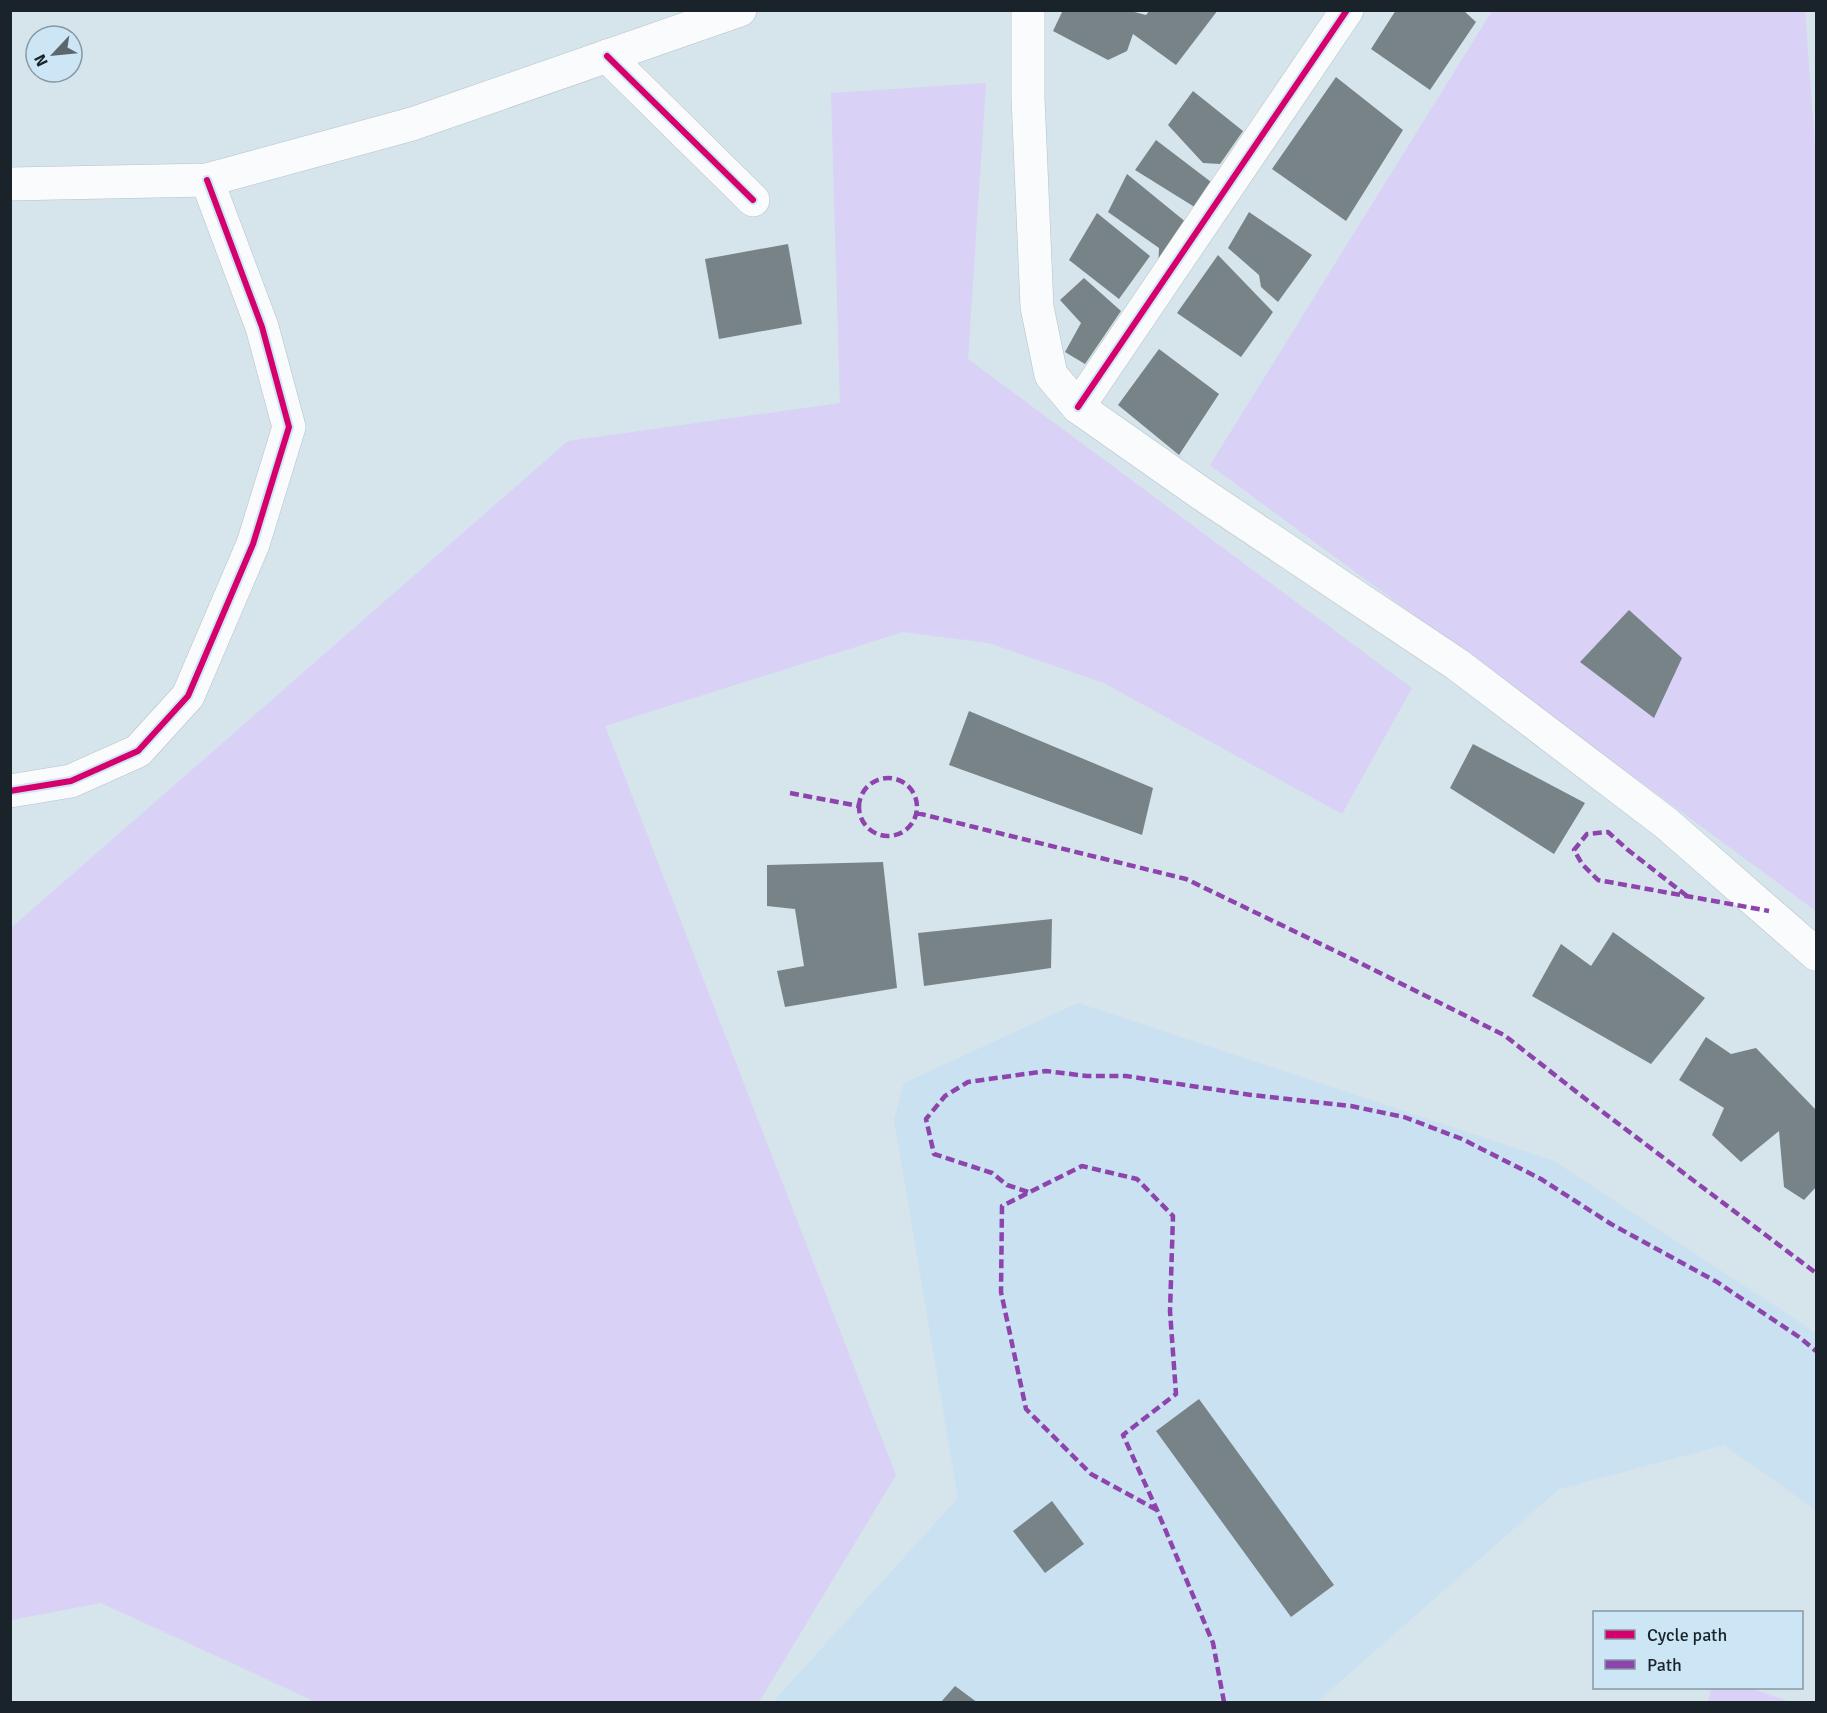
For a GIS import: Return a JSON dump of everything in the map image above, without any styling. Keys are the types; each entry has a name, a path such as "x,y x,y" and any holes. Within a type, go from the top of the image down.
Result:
{"main road":[{"path":"10,184 207,180 412,124 740,10"},
{"path":"1028,10 1028,98 1037,307 1051,375 1078,407 1458,665 1666,823 1816,954"},
{"path":"1078,407 1347,10"},
{"path":"607,56 753,200"},
{"path":"10,791 71,781 138,751 188,696 253,544 289,427 262,327 207,180"}],"shaded area":[{"path":"1492,11 1805,11 1816,161 1816,911 1210,465"},
{"path":"986,83 968,359 1412,688 1342,814 1104,683 989,643 903,632 605,726 896,1475 759,1702 316,1702 101,1603 11,1620 11,928 568,441 840,403 831,93"},
{"path":"1078,1003 1554,1161 1816,1333 1816,1510 1724,1445 1559,1489 1317,1702 773,1702 958,1498 894,1120 904,1083"},
{"path":"1711,1689 1753,1689 1790,1702 1708,1702"}],"building":[{"path":"1063,10 1127,10 1146,15 1150,10 1218,10 1176,65 1133,34 1127,51 1108,60 1053,31"},
{"path":"1396,10 1463,10 1476,22 1430,90 1371,49"},
{"path":"1336,77 1403,130 1346,221 1272,169"},
{"path":"1193,91 1243,131 1220,164 1203,163 1168,125"},
{"path":"1156,140 1215,185 1201,211 1135,170"},
{"path":"1127,174 1187,223 1158,270 1159,248 1108,212"},
{"path":"1249,212 1312,255 1278,302 1261,287 1259,275 1228,248"},
{"path":"1097,213 1150,256 1119,299 1069,260"},
{"path":"788,244 802,324 719,339 705,259"},
{"path":"1218,255 1273,312 1241,357 1177,313"},
{"path":"1084,278 1121,311 1085,364 1065,352 1081,323 1060,300"},
{"path":"1159,349 1219,394 1179,455 1118,405"},
{"path":"1629,610 1682,658 1654,718 1580,662"},
{"path":"969,711 1153,788 1142,835 949,765"},
{"path":"1473,744 1585,803 1554,854 1450,788"},
{"path":"883,862 897,988 785,1007 777,971 804,966 795,909 767,906 767,865"},
{"path":"1052,919 1051,968 924,986 918,933"},
{"path":"1613,932 1705,998 1651,1064 1532,996 1561,944 1591,966"},
{"path":"1706,1037 1731,1054 1756,1048 1816,1110 1816,1187 1804,1200 1784,1187 1779,1131 1741,1162 1712,1135 1724,1108 1679,1080"},
{"path":"1199,1399 1334,1585 1291,1617 1156,1431"},
{"path":"1052,1501 1084,1544 1045,1573 1013,1531"},
{"path":"955,1686 974,1700 977,1702 941,1702"}],"marked path":[{"path":"888,778 899,780 912,791 917,807 915,818 904,831 888,836 877,834 864,823 859,807 861,796 872,783 888,778"},
{"path":"790,793 859,806"},
{"path":"917,813 1186,879 1504,1035 1816,1273"},
{"path":"1687,896 1608,832 1587,834 1574,850 1582,864 1598,880 1769,911"},
{"path":"1028,1192 1007,1185 992,1173 934,1154 926,1119 945,1096 968,1082 1046,1071 1087,1076 1126,1076 1251,1095 1351,1106 1404,1117 1462,1139 1541,1179 1611,1224 1717,1282 1816,1351"},
{"path":"1157,1510 1091,1474 1026,1409 1001,1292 1002,1206 1082,1166 1137,1179 1173,1216 1170,1311 1176,1394 1123,1435 1157,1510 1213,1643 1224,1702"}],"cycle path":[{"path":"1078,407 1347,10"},
{"path":"607,56 753,200"},
{"path":"10,791 71,781 138,751 188,696 253,544 289,427 262,327 207,180"}]}
